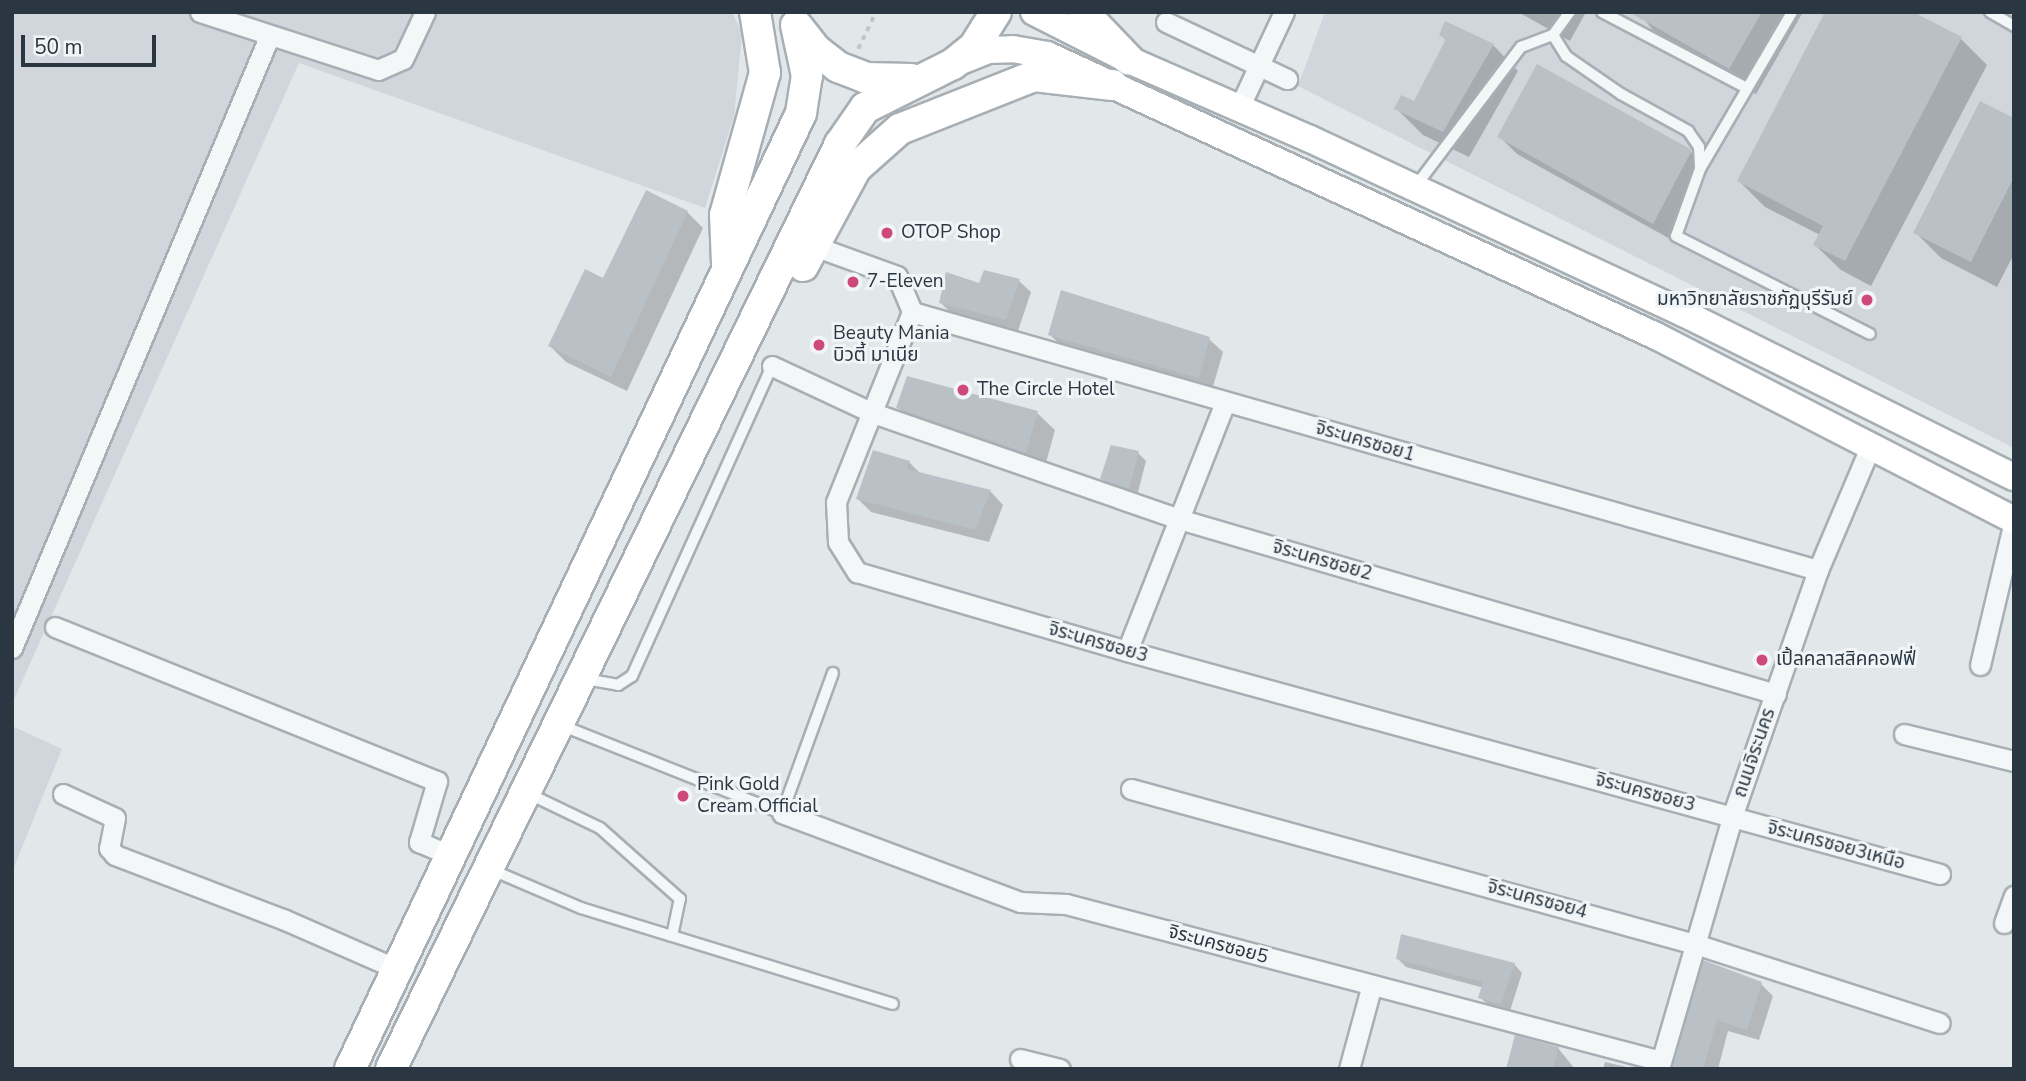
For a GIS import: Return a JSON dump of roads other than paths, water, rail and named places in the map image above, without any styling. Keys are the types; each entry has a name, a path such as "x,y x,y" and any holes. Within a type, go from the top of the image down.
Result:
{"main road":[{"path":"728,268 725,215 765,73 755,12"},
{"path":"953,64 974,47 996,12"},
{"path":"1034,12 1129,60 1683,313 2014,477"},
{"path":"1083,12 1129,60"},
{"path":"350,1069 801,113 807,76 794,19"},
{"path":"794,19 815,49 838,67 866,78 896,81 925,77"},
{"path":"391,1069 841,144 865,108 925,77 989,50 1013,48 1047,55 1656,336 2014,520"},
{"path":"751,332 796,280 856,168 900,130 1019,79 1034,76 1112,85"}],"street":[{"path":"200,12 269,37 378,70 403,59 425,12"},
{"path":"1239,108 1284,12"},
{"path":"1166,22 1287,79"},
{"path":"12,648 269,37"},
{"path":"814,246 897,276 912,312"},
{"name":"จิระนครซอย1","path":"912,312 1818,570"},
{"name":"จิระนครซอย3","path":"912,312 836,502 838,542 857,572 1127,652 1732,817"},
{"name":"จิระนครซอย2","path":"772,366 873,413 1179,519 1776,694"},
{"path":"1127,652 1225,401"},
{"name":"ถนนจิระนคร","path":"1660,1065 1732,817 1818,570 1871,445"},
{"path":"1980,665 2014,520"},
{"path":"55,627 437,781 419,842 450,855"},
{"path":"1904,734 2014,761"},
{"name":"จิระนครซอย4","path":"1131,789 1695,944 1940,1023"},
{"path":"63,794 115,818 109,848 115,855 283,919 397,969"},
{"name":"จิระนครซอย5","path":"782,813 1020,902 1066,904 1660,1065"},
{"name":"จิระนครซอย3เหนือ","path":"1732,817 1940,874"},
{"path":"2004,923 2014,896"},
{"path":"1349,1069 1371,988"},
{"path":"1020,1059 1060,1069"}],"lane":[{"path":"1414,188 1521,47 1553,35 1570,12"},
{"path":"1602,12 1747,88"},
{"path":"1792,12 1700,169 1676,236 1870,334"},
{"path":"1990,12 2014,26"},
{"path":"1553,35 1566,55 1579,66 1688,131 1699,147 1700,169"},
{"path":"580,679 618,685 632,677 772,366"},
{"path":"558,724 782,813 833,673"},
{"path":"526,792 600,828 680,899 672,936"},
{"path":"490,869 581,908 893,1004"}],"place":[{"name":"OTOP Shop","path":"887,233"},
{"name":"7-Eleven","path":"853,282"},
{"name":"มหาวิทยาลัยราชภัฏบุรีรัมย์","path":"1867,300"},
{"name":"Beauty Mania บิวตี้ มาเนีย","path":"819,345"},
{"name":"The Circle Hotel","path":"963,390"},
{"name":"เปิ้ลคลาสสิคคอฟฟี่","path":"1762,660"},
{"name":"Pink Gold Cream Official","path":"683,796"}]}
